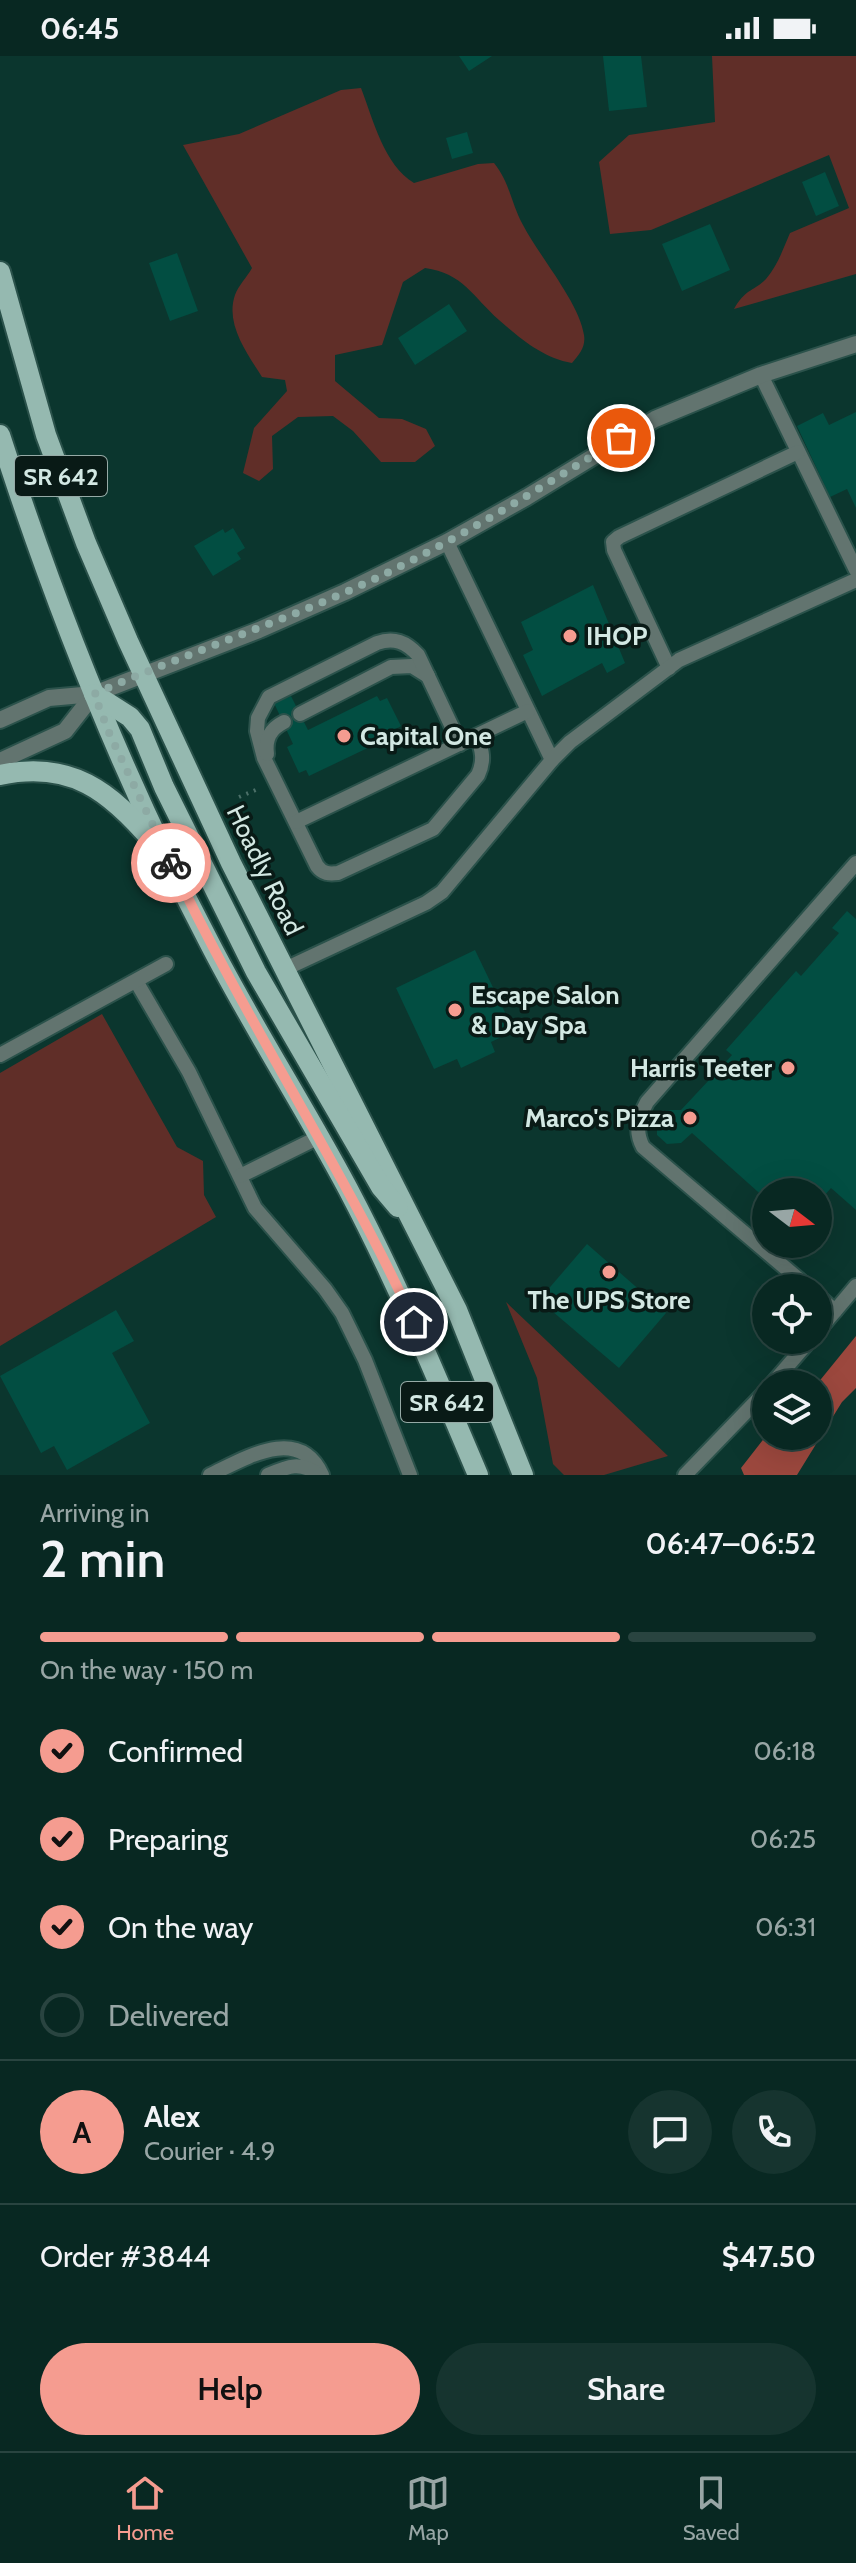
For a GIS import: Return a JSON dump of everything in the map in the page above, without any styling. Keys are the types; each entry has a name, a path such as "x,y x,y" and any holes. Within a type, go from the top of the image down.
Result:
{"main road":[{"name":"Hoadly Road","path":"0,272 46,435 86,543 142,673 186,770 457,1310 524,1473"},
{"name":"SR 642","path":"0,435 31,531 110,735 209,942 385,1260 478,1475"},
{"path":"94,694 130,717 140,729 164,787 256,972 381,1187 419,1231"},
{"path":"0,775 22,771 53,772 94,786 125,810 171,863"}],"street":[{"path":"0,720 49,698 94,694 259,630 447,542 655,419 761,375 856,344"},
{"path":"0,761 65,731 94,694"}],"lane":[{"path":"761,375 856,570"},
{"path":"669,668 613,542 798,452"},
{"path":"447,542 552,760"},
{"path":"285,969 426,903 442,892 570,742 679,660 856,580"},
{"path":"460,744 418,655 409,645 387,640 269,697 258,718 257,731 269,767 317,866 322,872 330,874 344,871 433,829 483,766 477,736"},
{"path":"300,714 391,667 412,666 428,676"},
{"path":"296,822 528,711"},
{"path":"269,767 267,742 273,728 284,722"},
{"path":"793,1274 643,1147 637,1130 647,1102 856,863"},
{"path":"0,1055 166,964"},
{"path":"136,981 189,1072 247,1194 266,1223 325,1289 342,1313 365,1360 410,1475"},
{"path":"240,1176 319,1137"},
{"path":"832,1315 856,1286"},
{"path":"832,1308 835,1311"},
{"path":"784,1370 798,1354"},
{"path":"685,1475 752,1406"},
{"path":"210,1475 265,1449 281,1447 308,1457 321,1475"},
{"path":"268,1475 297,1465 321,1475"}],"path":[{"path":"239,797 263,786"}],"shaded area":[{"path":"712,56 856,56 856,274 734,309 742,297 770,274 790,233 849,208 829,155 651,230 610,234 599,162 629,135 715,122"},
{"path":"361,88 387,153 414,183 478,164 494,163 504,178 523,225 575,308 584,343 572,363 551,357 516,334 458,281 425,268 403,282 382,345 335,355 335,381 379,418 402,419 426,429 435,446 415,462 381,462 353,431 333,416 298,417 272,436 273,469 259,481 243,473 254,428 287,391 285,380 262,377 239,338 233,306 236,292 252,268 183,145 239,134 341,90"},
{"path":"102,1014 177,1147 203,1161 204,1195 216,1217 0,1346 0,1073"},
{"path":"506,1302 668,1456 604,1475 564,1475 553,1464 537,1378"},
{"path":"856,1336 856,1388 832,1418 832,1370 828,1370"},
{"path":"755,1450 812,1450 797,1475 744,1475 741,1468"}],"building":[{"path":"459,56 492,56 469,71"},
{"path":"603,56 641,56 647,107 609,111"},
{"path":"467,132 473,153 452,159 446,138"},
{"path":"825,172 839,206 816,216 802,182"},
{"path":"710,224 730,270 682,291 662,244"},
{"path":"177,253 198,311 170,321 149,263"},
{"path":"449,304 467,331 415,365 398,338"},
{"path":"856,412 856,508 847,489 830,497 797,426 823,413 829,425"},
{"path":"233,528 245,548 237,553 241,559 213,576 194,546 223,529 225,533"},
{"name":"IHOP","path":"593,585 625,663 607,673 602,663 542,696 523,655 533,650 521,622"},
{"name":"Capital One","path":"291,696 308,730 377,696 380,701 387,698 401,726 396,729 397,734 309,776 306,770 299,773 287,747 293,744 274,703"},
{"name":"Harris Teeter","path":"847,911 856,919 856,1210 832,1189 832,1178 752,1178 752,1187 692,1133 681,1143 667,1144 657,1135 657,1120 666,1110 681,1110 732,1055 726,1050 796,971 801,976 839,933 832,928"},
{"name":"Escape Salon & Day Spa","path":"475,950 514,1031 491,1042 495,1052 461,1068 457,1059 434,1069 396,988"},
{"path":"587,1244 666,1313 619,1368 539,1300"},
{"path":"116,1310 134,1341 112,1353 150,1423 67,1470 54,1446 41,1453 0,1376"}],"way so far":[{"path":"171,863 110,735 94,694 259,630 409,562 527,497 621,438"}],"place":[{"name":"IHOP","path":"570,636"},
{"name":"Capital One","path":"344,736"},
{"name":"Escape Salon & Day Spa","path":"455,1010"},
{"name":"Harris Teeter","path":"788,1068"},
{"name":"Marco's Pizza","path":"690,1118"},
{"name":"The UPS Store","path":"609,1272"}],"route":[{"path":"171,863 209,942 347,1186 414,1322"}]}
